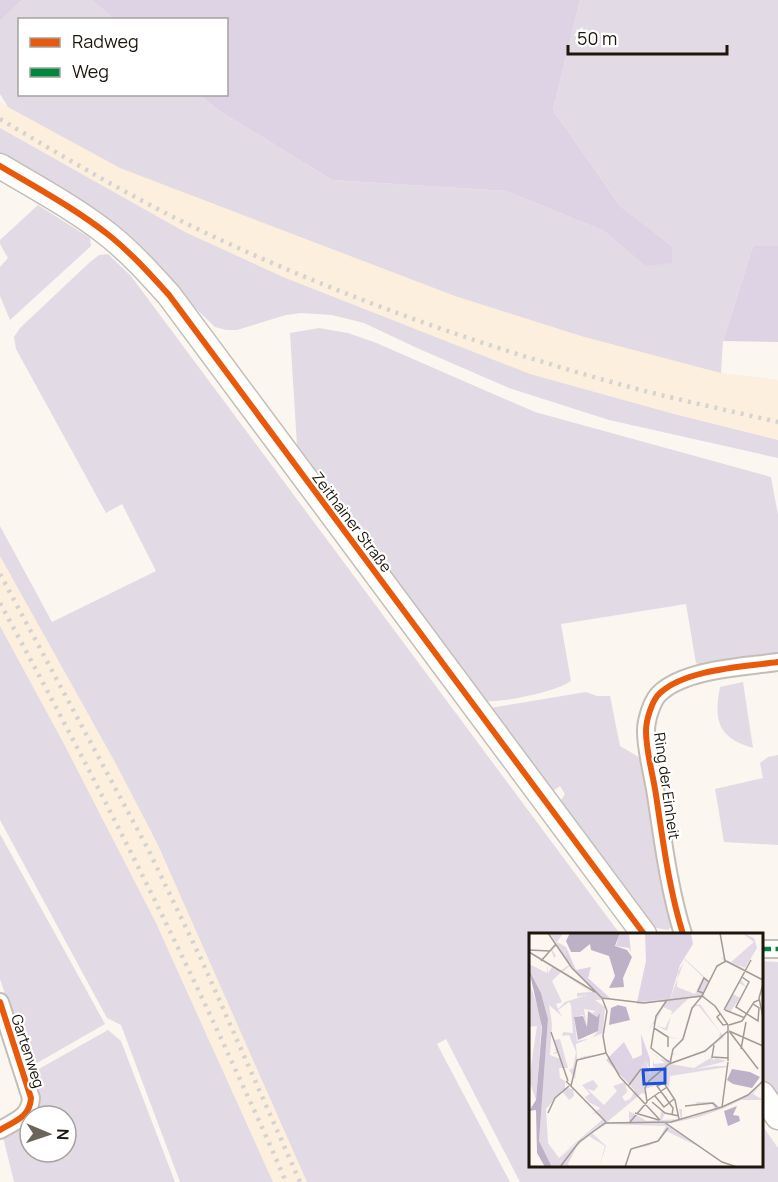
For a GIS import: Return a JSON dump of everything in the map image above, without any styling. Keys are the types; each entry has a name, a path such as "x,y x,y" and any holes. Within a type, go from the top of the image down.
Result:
{"street":[{"name":"Zeithainer Straße","path":"0,166 70,208 110,236 141,264 169,295 643,933"},
{"name":"Ring der Einheit","path":"683,933 662,840 648,748 646,729 651,710 658,695 674,682 690,676 778,662"},
{"name":"Gartenweg","path":"0,1002 31,1098 30,1108 26,1115 0,1130"},
{"path":"763,1095 778,1117"}],"shaded area":[{"path":"0,0 22,0 0,21"},
{"path":"22,0 92,0 113,18 18,18 18,96 201,96 218,110 332,180 506,191 604,231 647,266 672,246 620,206 553,110 580,0 778,0 778,246 753,246 723,341 721,373 581,336 455,296 120,168 8,107 0,94 0,21"},
{"path":"92,0 580,0 553,110 620,206 672,246 672,263 646,266 604,231 506,191 332,180 218,110 201,96 228,96 228,18 113,18"},
{"path":"0,102 8,107 721,373 778,380 778,440 530,374 283,277 185,232 0,128"},
{"path":"0,128 185,232 283,277 530,374 778,440 778,458 609,420 509,388 364,323 332,315 301,313 286,315 237,330 215,327 190,303 176,284 129,235 75,197 0,153"},
{"path":"38,205 90,238 91,246 10,320 0,296 0,267 8,258 0,240"},
{"path":"753,246 778,246 778,342 723,341"},
{"path":"108,254 131,276 619,933 529,933 529,1167 763,1167 763,1126 778,1148 778,1182 520,1182 446,1039 437,1044 510,1182 307,1182 158,845 116,764 0,556 0,526 52,622 156,571 122,504 106,513 16,349 14,337 20,328 99,255"},
{"path":"319,328 348,333 374,342 535,412 771,477 778,515 778,657 706,668 696,663 686,604 561,624 571,681 555,689 530,696 486,701 297,445 290,333"},
{"path":"0,556 116,764 158,845 307,1182 273,1182 156,923 0,626"},
{"path":"0,626 156,923 273,1182 180,1182 121,1025 107,1018 0,820"},
{"path":"743,682 753,748 726,734 718,719 720,687"},
{"path":"586,692 597,696 610,696 620,746 642,759 674,925 668,930 651,927 559,803 565,794 560,786 552,792 490,708"},
{"path":"778,755 778,845 724,842 715,789 763,778 760,763 768,757"},
{"path":"0,834 105,1024 30,1067 0,979"},
{"path":"763,961 778,962 778,1101 763,1080"},
{"path":"108,1030 121,1041 175,1182 14,1182 3,1137 18,1128 18,1164 78,1164 78,1104 39,1104 30,1074"}],"railway":[{"path":"0,119 110,183 194,227 324,285 375,305 479,342 584,374 778,422"},
{"path":"0,574 148,849 202,961 300,1182"},
{"path":"0,603 145,880 226,1049 286,1182"}],"marked path":[{"path":"763,949 778,949"}],"cycle path":[{"path":"0,166 97,226 133,257 169,295 643,933"},
{"path":"683,933 670,882 647,747 646,726 650,710 660,693 684,679 716,670 778,662"},
{"path":"0,1002 31,1098 25,1114 0,1130"}]}
